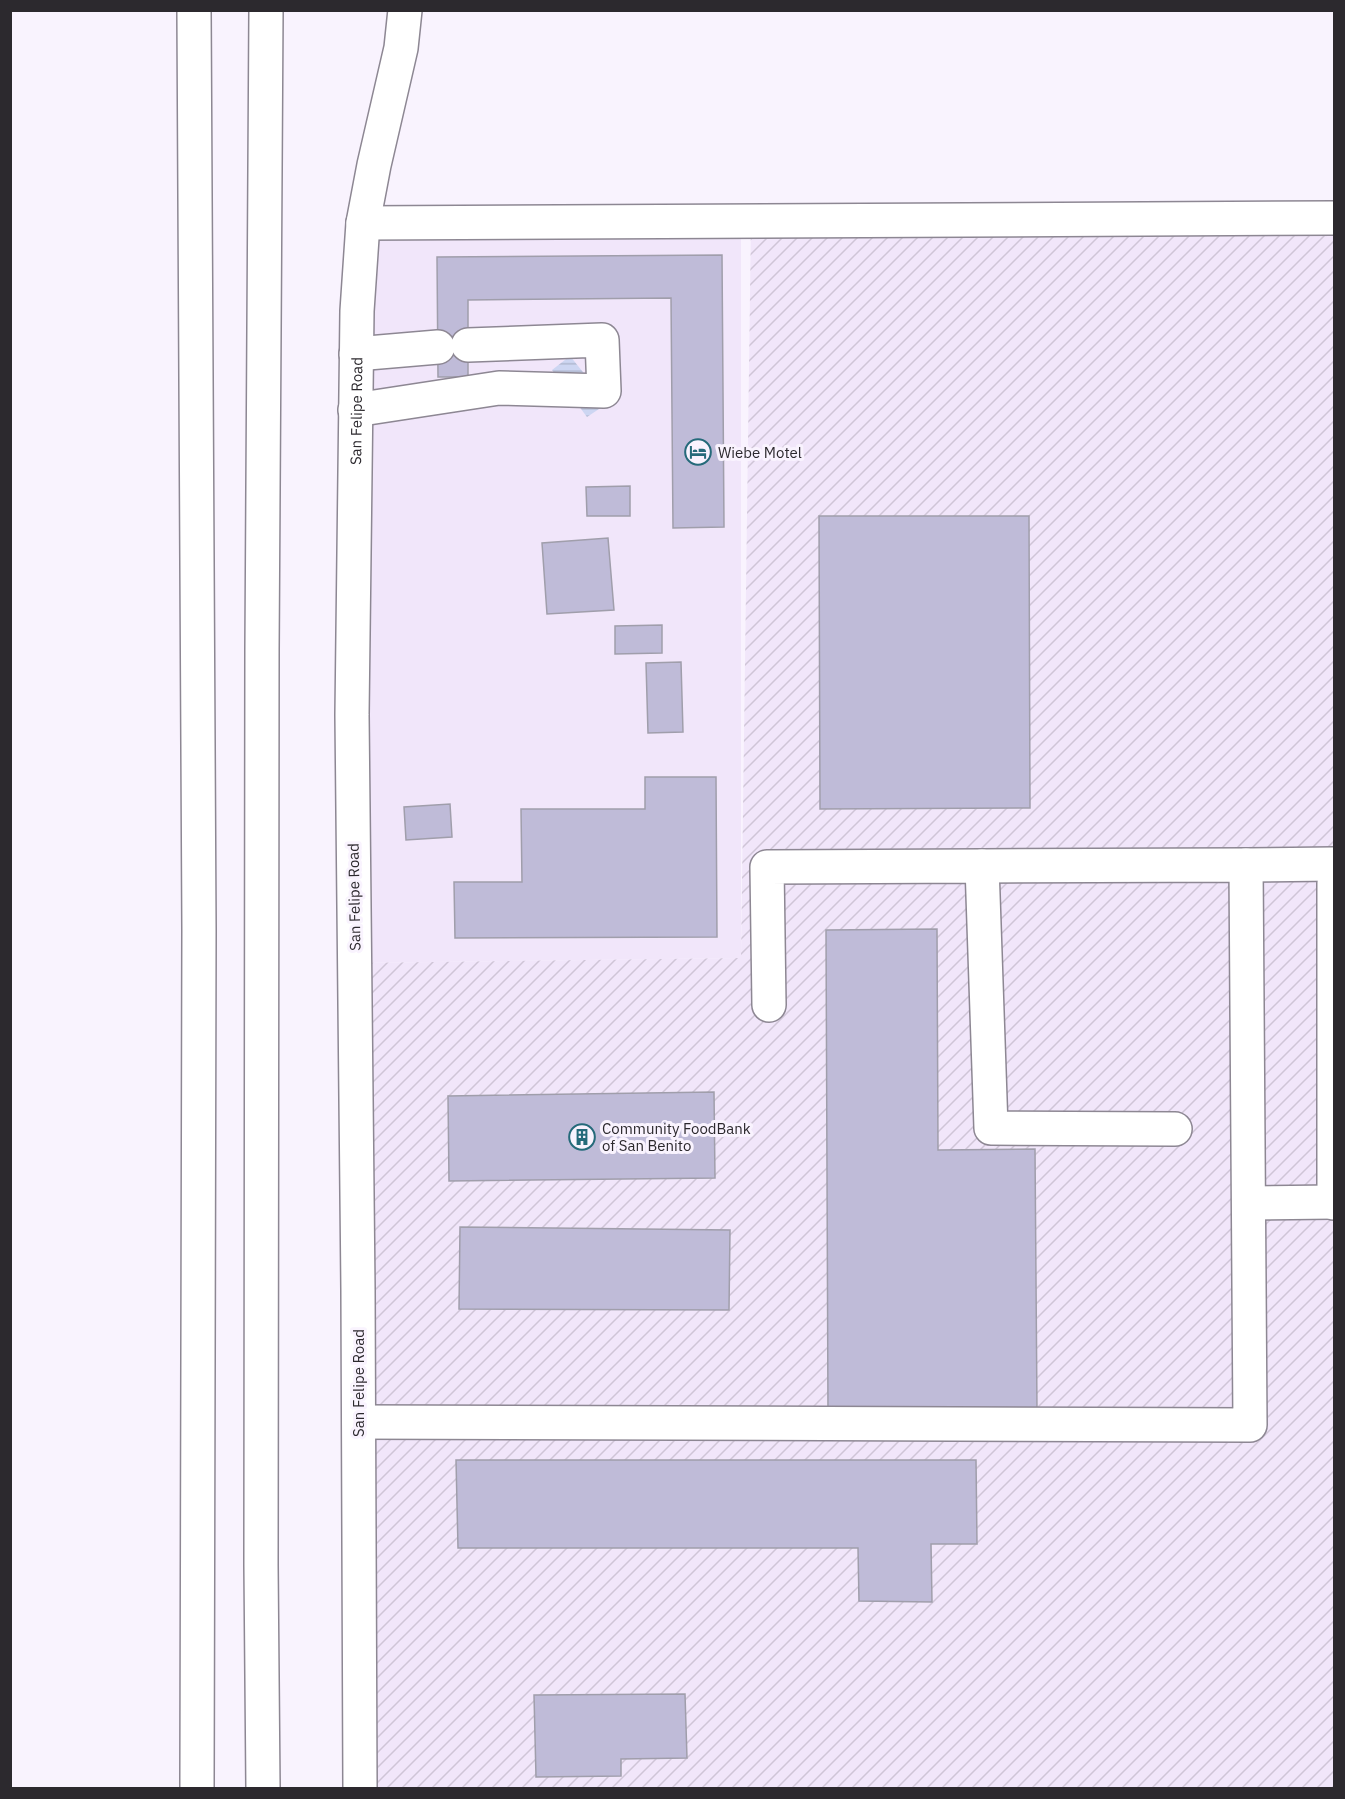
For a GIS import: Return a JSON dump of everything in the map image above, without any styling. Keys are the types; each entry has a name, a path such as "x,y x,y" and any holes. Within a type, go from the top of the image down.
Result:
{"main road":[{"path":"194,10 199,930 197,1788"},
{"path":"263,1788 261,1565 262,615 266,10"},
{"name":"San Felipe Road","path":"360,1788 352,715 357,311 363,223 401,48 405,10"},
{"path":"363,223 1335,218"},
{"path":"355,410 499,388 604,391 602,340 453,346 356,354"},
{"path":"769,1005 767,867 1335,864"},
{"path":"358,1422 1250,1425 1246,865"},
{"path":"982,866 992,1128 1175,1129"},
{"path":"1249,1203 1334,1202 1335,883"}],"shaded area":[{"path":"1334,218 1334,1788 360,1788 355,963 741,958 751,221"},
{"path":"741,230 741,958 355,963 353,239"}],"water":[{"path":"570,356 608,403 587,417 552,370"}],"building":[{"name":"Wiebe Motel","path":"722,255 724,527 673,528 671,298 468,300 468,377 438,377 437,257"},
{"path":"630,486 630,516 587,516 586,487"},
{"path":"819,516 1029,516 1030,808 820,809"},
{"path":"608,538 614,610 547,614 542,543"},
{"path":"662,625 662,653 615,654 615,626"},
{"path":"681,662 683,732 648,733 646,663"},
{"path":"645,777 716,777 717,937 455,938 454,882 522,882 521,809 645,809"},
{"path":"450,804 452,837 406,840 404,807"},
{"path":"937,929 938,1150 1035,1149 1037,1411 828,1412 826,930"},
{"name":"Community FoodBank of San Benito","path":"714,1092 715,1178 449,1181 448,1096"},
{"path":"460,1227 730,1230 729,1310 459,1309"},
{"path":"456,1460 976,1460 977,1544 931,1544 932,1602 859,1601 858,1548 458,1548"},
{"path":"685,1694 687,1758 621,1759 621,1776 536,1777 534,1695"}],"place":[{"name":"Wiebe Motel","path":"698,452"},
{"name":"Community FoodBank of San Benito","path":"582,1137"}]}
